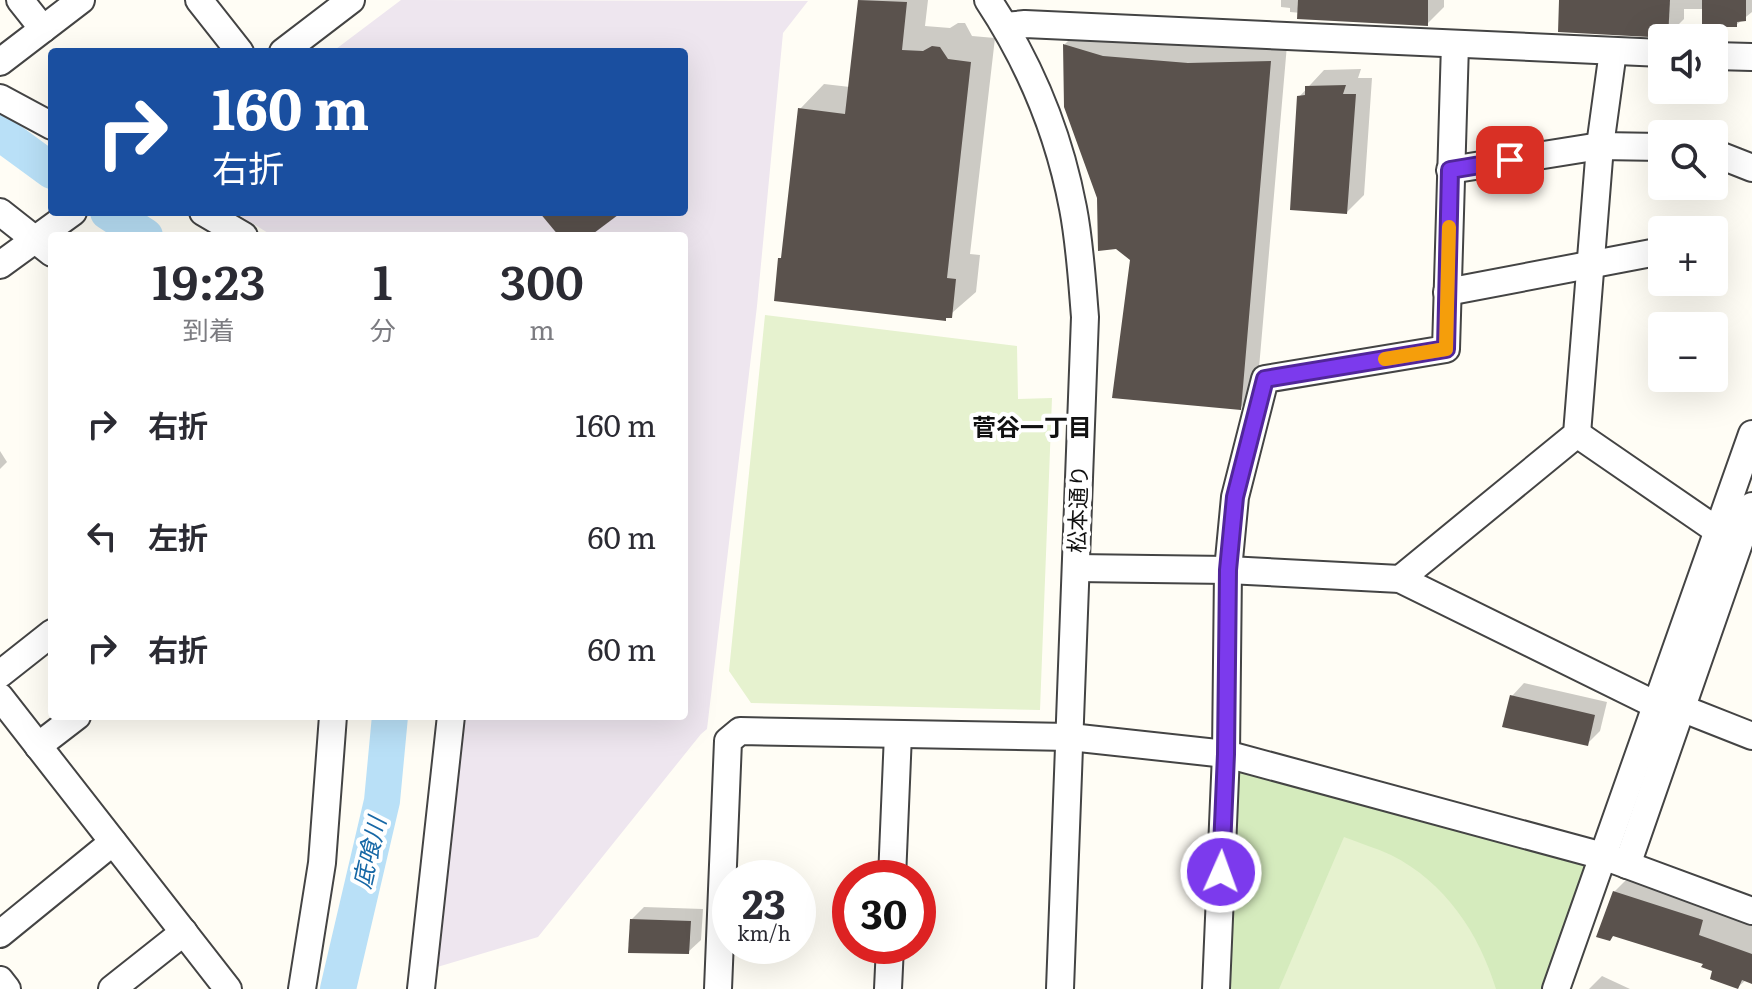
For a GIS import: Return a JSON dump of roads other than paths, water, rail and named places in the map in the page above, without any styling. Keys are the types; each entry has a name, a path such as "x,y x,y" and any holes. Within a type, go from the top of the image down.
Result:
{"street":[{"path":"20,0 43,29"},
{"path":"0,62 81,0"},
{"path":"199,0 237,48"},
{"path":"288,48 351,0"},
{"name":"松本通り","path":"988,0 1005,26 1043,103 1067,178 1079,248 1085,317 1060,989"},
{"path":"1005,26 1025,24 1648,52"},
{"path":"1216,989 1226,754 1228,570 1235,497 1265,379 1446,349 1455,44"},
{"path":"1400,579 1577,434 1600,146 1613,51"},
{"path":"1728,56 1752,57"},
{"path":"0,98 48,124"},
{"path":"1450,170 1600,146 1648,147"},
{"path":"1728,159 1752,168"},
{"path":"0,212 43,243 0,265"},
{"path":"54,232 69,216"},
{"path":"210,216 237,232"},
{"path":"1447,292 1648,254"},
{"path":"1577,434 1737,539"},
{"path":"1737,539 1752,434"},
{"path":"1556,989 1615,860 1669,706 1752,506"},
{"path":"1076,568 1228,570 1400,579 1669,706 1752,736"},
{"path":"0,674 48,636"},
{"path":"0,697 228,989"},
{"path":"38,746 72,720"},
{"path":"302,989 322,863 333,720"},
{"path":"421,989 451,720"},
{"path":"718,989 728,741 740,731 1070,737 1226,754 1615,860 1752,911"},
{"path":"893,860 898,734"},
{"path":"0,934 113,842"},
{"path":"112,989 184,932"},
{"path":"888,989 889,964"},
{"path":"0,980 7,989"}],"waterway":[{"name":"底喰川","path":"0,133 48,168"},
{"name":"底喰川","path":"114,216 139,232"},
{"name":"底喰川","path":"338,989 382,801 390,720"}],"district":[{"name":"菅谷一丁目","path":"1032,428"}]}
